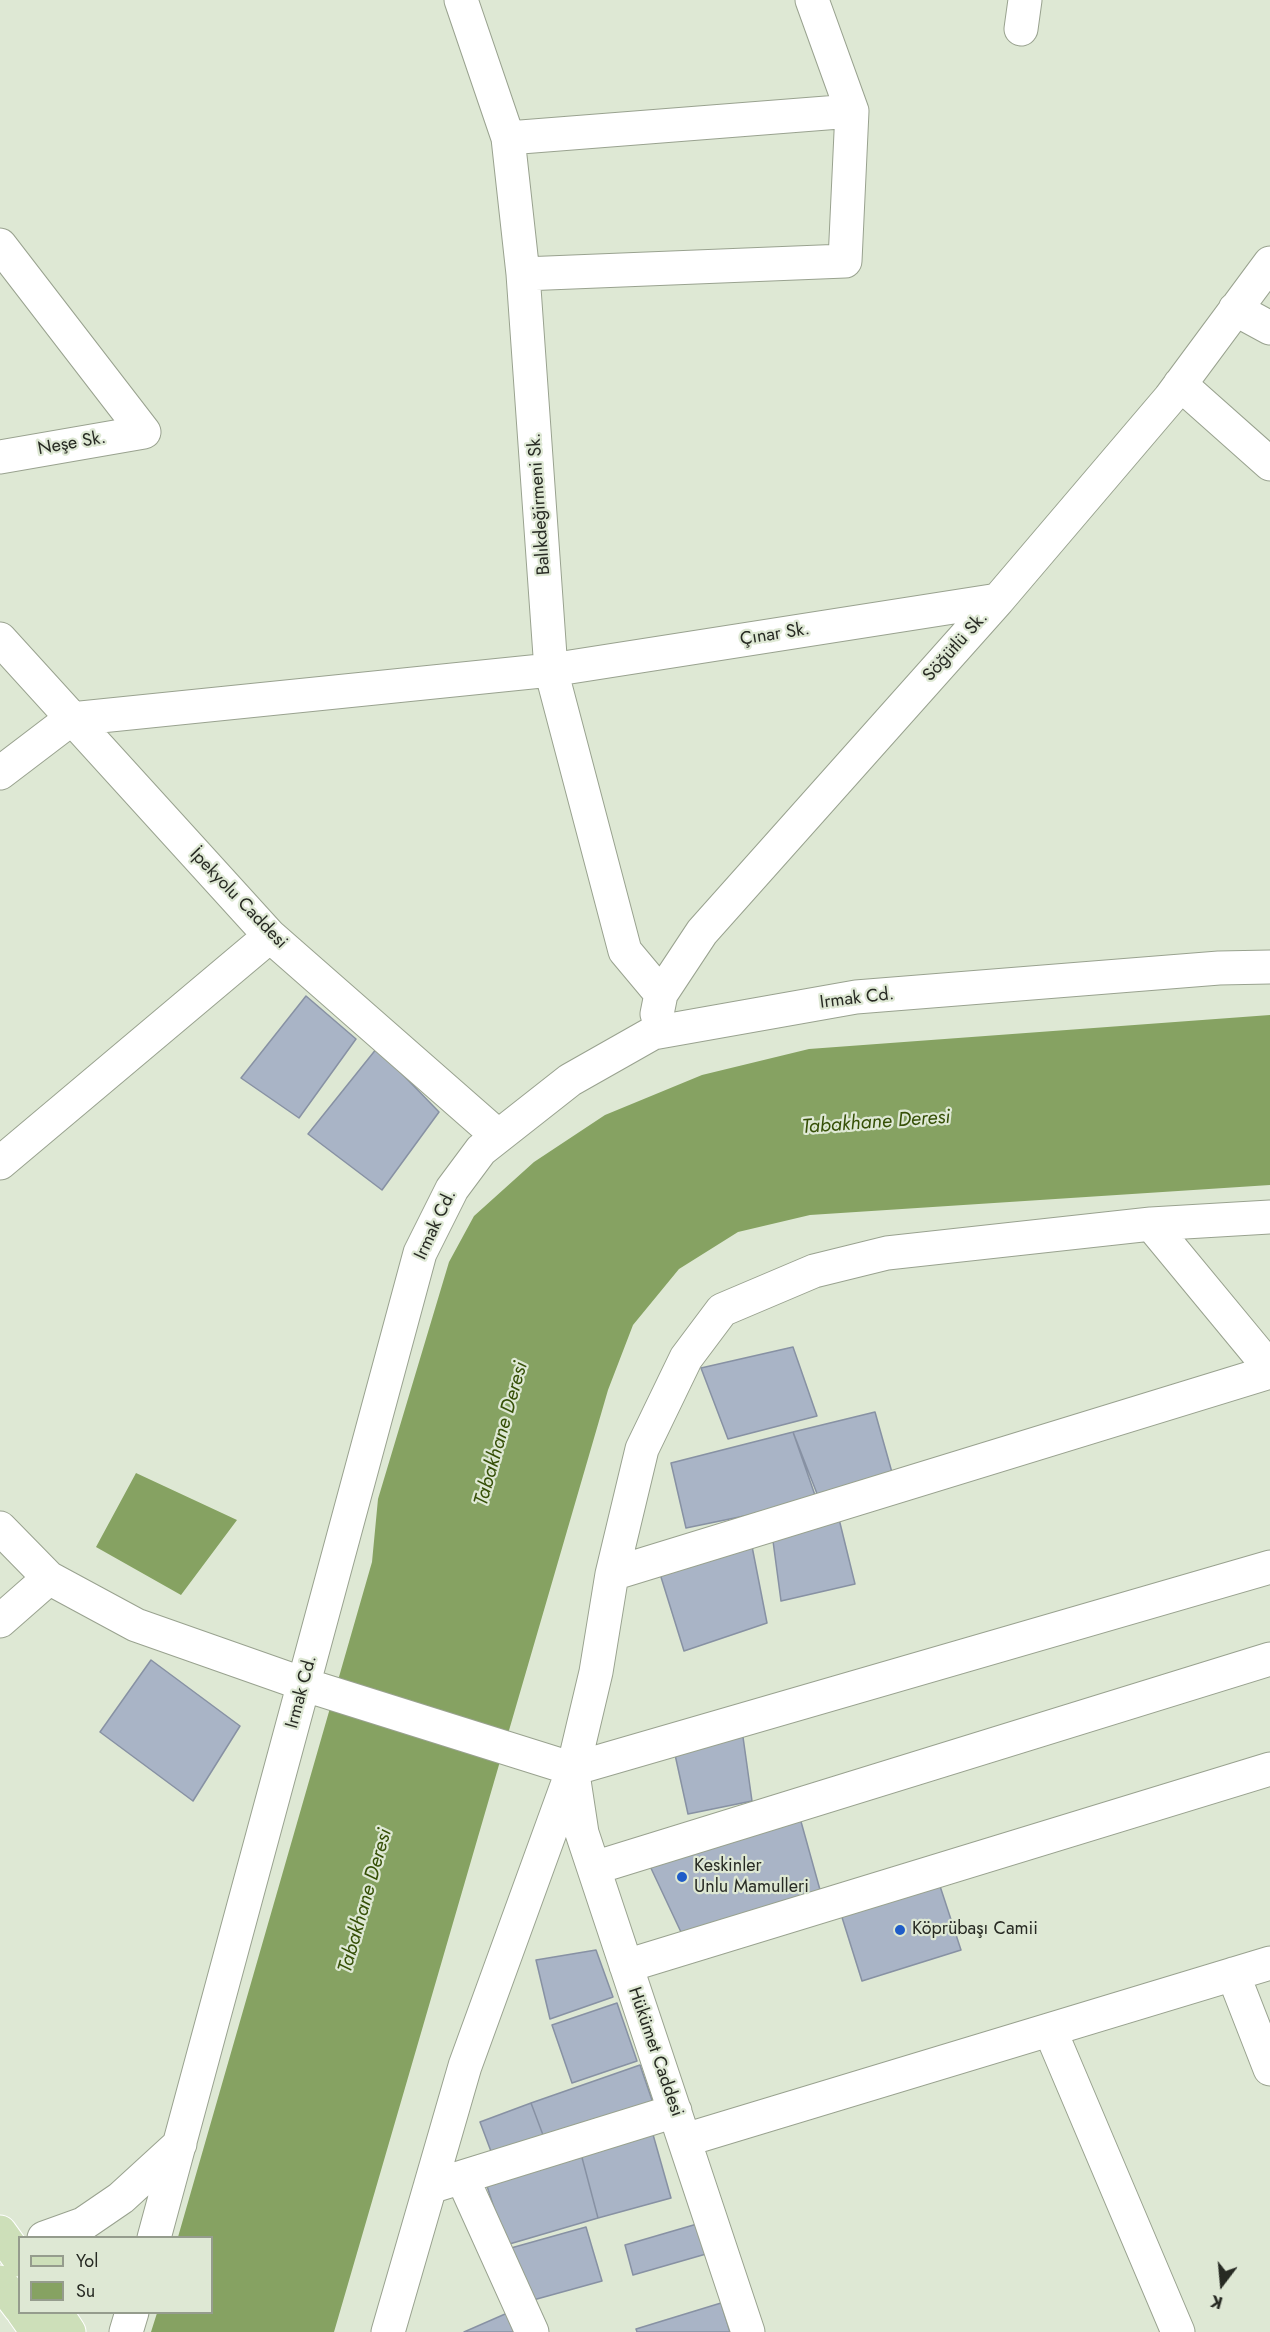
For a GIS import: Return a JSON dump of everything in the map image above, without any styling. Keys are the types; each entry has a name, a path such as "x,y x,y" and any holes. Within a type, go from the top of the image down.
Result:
{"main road":[{"path":"0,2231 18,2257"},
{"path":"0,2282 18,2305"},
{"path":"24,2314 37,2332"},
{"path":"57,2314 69,2332"}],"street":[{"name":"Balıkdeğirmeni Sk.","path":"461,0 508,138 523,274 551,670 625,951 662,994"},
{"path":"523,274 845,261 852,111 813,0"},
{"path":"508,138 852,111"},
{"name":"Neşe Sk.","path":"0,245 144,432 0,457"},
{"name":"Söğütlü Sk.","path":"653,1033 662,994 702,932 998,600 1180,384 1270,263"},
{"path":"1235,309 1270,328"},
{"path":"1180,384 1270,464"},
{"name":"Çınar Sk.","path":"71,719 551,670 998,600"},
{"name":"İpekyolu Caddesi","path":"0,639 270,936 498,1136"},
{"path":"0,772 71,719"},
{"path":"0,1163 270,936"},
{"name":"Irmak Cd.","path":"155,2236 317,1688 420,1253 452,1189 481,1150 570,1080 653,1033 856,997 1219,968 1270,967"},
{"path":"388,2332 465,2066 573,1769 596,1672 612,1574 642,1449 686,1358 722,1310 814,1271 887,1253 1151,1224 1270,1217"},
{"path":"612,1574 1270,1370 1151,1224"},
{"path":"0,1528 49,1578 136,1625 317,1688 573,1769 1270,1568"},
{"path":"0,1621 49,1578"},
{"path":"594,1868 1270,1659"},
{"name":"Hükümet Caddesi","path":"573,1769 582,1833 748,2332"},
{"path":"626,1966 1270,1769"},
{"path":"430,2187 462,2177 680,2126 1050,2030 1270,1963"},
{"path":"1233,1974 1270,2069"},
{"path":"1050,2030 1178,2332"},
{"path":"48,2236 83,2224 121,2198 180,2144"},
{"path":"462,2177 532,2332"},
{"path":"0,2231 30,2236"},
{"path":"126,2332 132,2314"}],"water":[{"name":"Tabakhane Deresi","path":"1270,1015 1270,1185 810,1215 738,1232 679,1269 633,1325 608,1390 334,2332 151,2332 157,2314 213,2314 213,2236 178,2236 372,1562 378,1499 449,1262 474,1216 534,1162 605,1115 702,1075 809,1049"},
{"path":"136,1473 237,1520 181,1595 96,1547"}],"building":[{"path":"306,996 356,1039 299,1118 241,1078"},
{"path":"377,1048 439,1112 382,1190 308,1134"},
{"path":"793,1347 817,1416 728,1439 701,1368"},
{"path":"875,1412 893,1476 823,1509 793,1432"},
{"path":"793,1432 817,1501 686,1528 671,1463"},
{"path":"839,1519 855,1584 781,1601 773,1541"},
{"path":"749,1531 767,1623 684,1651 656,1561"},
{"path":"151,1660 240,1726 193,1801 100,1732"},
{"path":"743,1737 752,1801 688,1814 672,1741"},
{"path":"800,1818 822,1897 688,1947 649,1864"},
{"name":"Köprübaşı Camii","path":"938,1880 961,1950 862,1981 840,1911"},
{"path":"596,1950 613,1997 550,2019 536,1960"},
{"path":"617,2003 637,2061 572,2083 552,2025"},
{"path":"640,2065 654,2106 546,2143 531,2103"},
{"path":"531,2103 546,2143 495,2162 480,2122"},
{"path":"652,2131 671,2198 598,2218 580,2150"},
{"path":"580,2150 598,2218 506,2245 485,2180"},
{"path":"697,2224 706,2254 633,2275 625,2245"},
{"path":"586,2227 602,2281 526,2302 511,2248"},
{"path":"721,2303 730,2332 637,2332 636,2329"},
{"path":"512,2311 521,2332 464,2332"}],"place":[{"name":"Keskinler Unlu Mamulleri","path":"682,1877"},
{"name":"Köprübaşı Camii","path":"900,1930"}]}
